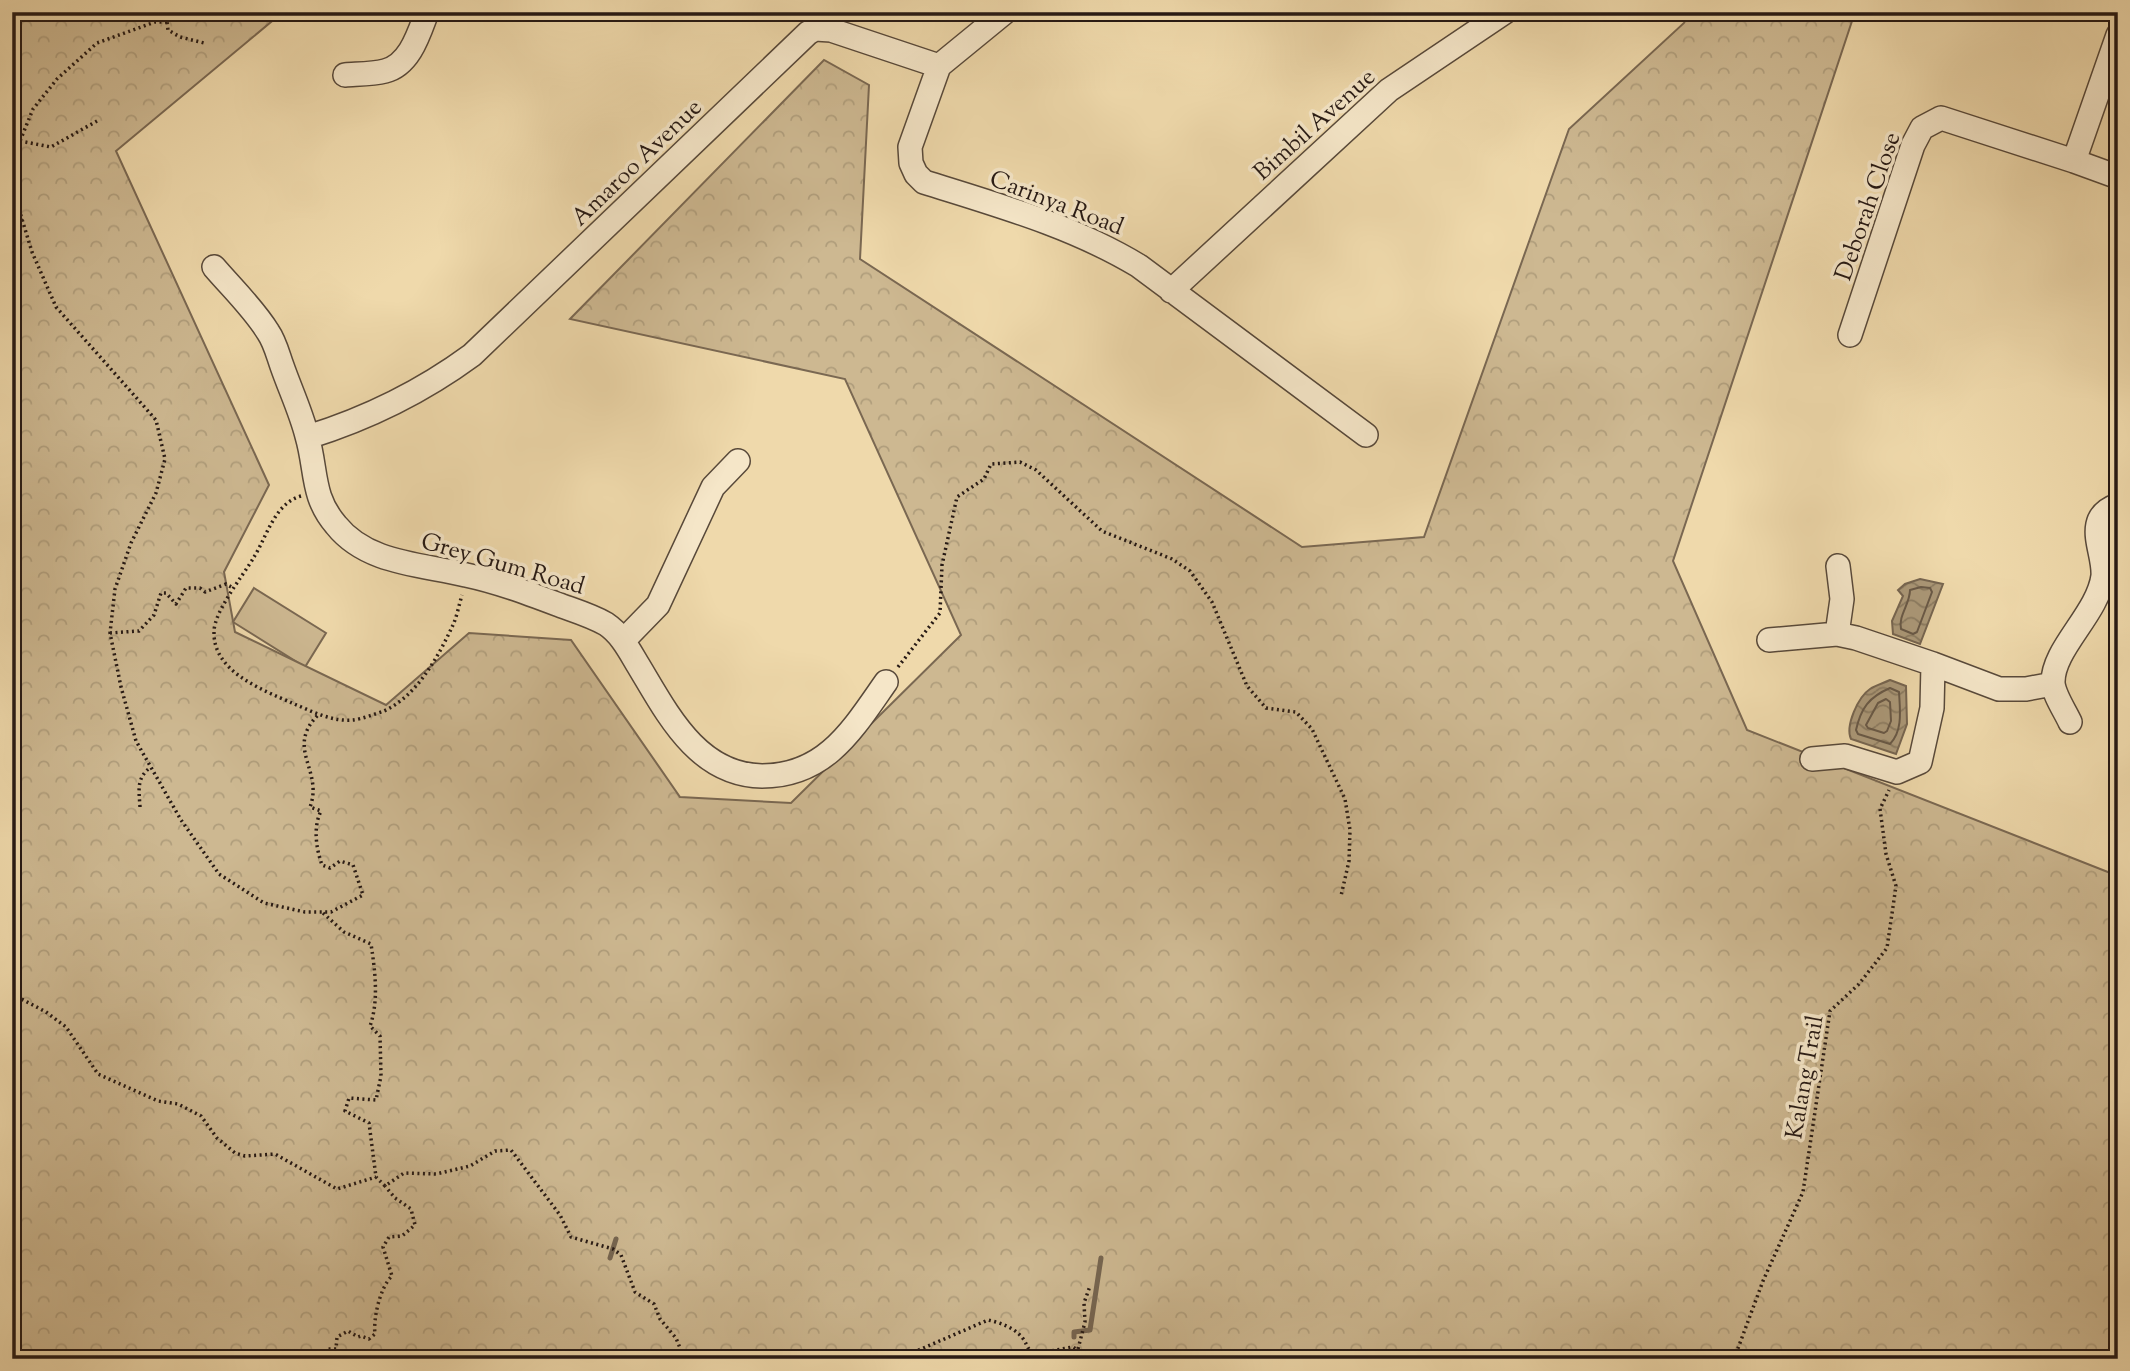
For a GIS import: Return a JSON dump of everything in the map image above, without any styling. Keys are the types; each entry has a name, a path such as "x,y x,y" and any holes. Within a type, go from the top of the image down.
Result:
{"street":[{"path":"345,75 387,71 399,64 418,38 427,12"},
{"path":"939,66 1005,12"},
{"name":"Bimbil Avenue","path":"1171,291 1389,90 1505,12"},
{"name":"Amaroo Avenue","path":"308,437 335,428 405,396 445,375 472,355 822,20 840,32 939,66"},
{"path":"2074,160 2118,35"},
{"name":"Carinya Road","path":"939,66 910,147 911,163 924,182 1083,236 1139,266 1366,435"},
{"name":"Deborah Close","path":"1850,335 1913,145 1922,128 1941,118 2074,160 2118,177"},
{"name":"Grey Gum Road","path":"214,267 269,333 308,437 316,492 325,512 338,528 364,550 382,557 469,575 527,593 607,625 624,640 673,723 686,738 699,752 719,766 744,774 781,774 815,764 853,729 886,682"},
{"path":"624,640 658,605 713,487 738,461"},
{"path":"2070,722 2053,684 2059,658 2090,612 2103,576 2096,529 2102,517 2118,505"},
{"path":"1837,634 1842,599 1838,566"},
{"path":"1769,640 1837,634 1933,664 1999,689 2026,689 2053,684"},
{"path":"1812,760 1845,756 1897,772 1920,762 1932,708 1933,664"}],"path":[{"path":"171,12 167,30 180,37 204,43"},
{"path":"167,22 155,22 97,43 57,79 33,109 20,141 15,163 18,206 32,252 56,307 156,420 165,459 156,493 131,543 115,589 110,633 136,741 181,820 219,874 264,903 323,913 331,912 363,895 352,865 340,861 331,868 322,865 317,852 315,824 321,811 310,807 315,795 303,736 319,714"},
{"path":"20,141 51,148 97,121"},
{"path":"12,225 22,218"},
{"path":"886,682 940,613 942,565 957,497 984,479 990,464 1020,462 1036,470 1102,531 1172,559 1190,571 1212,602 1247,686 1266,708 1296,712 1312,729 1345,799 1350,830 1349,862 1340,896"},
{"path":"316,492 290,499 278,512 233,588 214,631 217,649 228,665 263,691 331,718 353,720 385,710 412,692 454,624 469,575"},
{"path":"110,633 139,631 153,615 161,593 166,593 176,604 186,588 200,587 205,592 226,584 233,588"},
{"path":"140,807 139,780 143,772 151,767"},
{"name":"Kalang Trail","path":"1734,1359 1763,1281 1803,1192 1830,1011 1859,984 1887,948 1896,886 1886,854 1880,809 1897,772"},
{"path":"320,1359 328,1352 326,1349 336,1349 337,1337 343,1333 348,1331 369,1339 375,1334 373,1324 378,1315 379,1302 386,1282 392,1276 383,1247 389,1237 402,1236 415,1225 411,1209 395,1198 376,1177 369,1123 345,1111 349,1098 376,1100 382,1076 380,1036 370,1026 374,1014 371,944 344,932 323,913"},
{"path":"12,994 46,1012 66,1027 98,1074 116,1084 158,1101 178,1104 201,1116 216,1139 235,1153 245,1156 275,1154 337,1189 376,1177"},
{"path":"385,1186 404,1173 436,1174 470,1166 495,1151 511,1150 560,1215 571,1237 614,1248 621,1255 635,1292 654,1304 660,1319 676,1338 682,1353 697,1359"},
{"path":"1078,1349 1085,1322 1084,1303 1090,1286"},
{"path":"898,1359 988,1320 1002,1323 1022,1337 1030,1352 1034,1354 1073,1347 1092,1359"},
{"path":"328,1352 330,1356 341,1359"}],"green space":[{"path":"12,12 283,12 116,151 269,485 224,572 235,632 386,705 469,633 571,640 680,797 791,803 961,635 845,379 570,319 824,60 869,85 860,259 1302,547 1424,537 1569,129 1684,23 1690,12 1855,12 1673,561 1747,730 2118,876 2118,1359 12,1359"},
{"path":"254,588 326,633 305,667 233,622"}],"water":[{"path":"1920,579 1943,584 1920,644 1893,634 1892,621 1903,596 1898,590 1905,584"},
{"path":"1890,680 1906,686 1907,724 1896,754 1851,739 1850,733 1851,720 1861,698 1870,689"}],"waterway":[{"path":"610,1258 616,1239"},
{"path":"1074,1337 1074,1332 1090,1330 1101,1258"}]}
